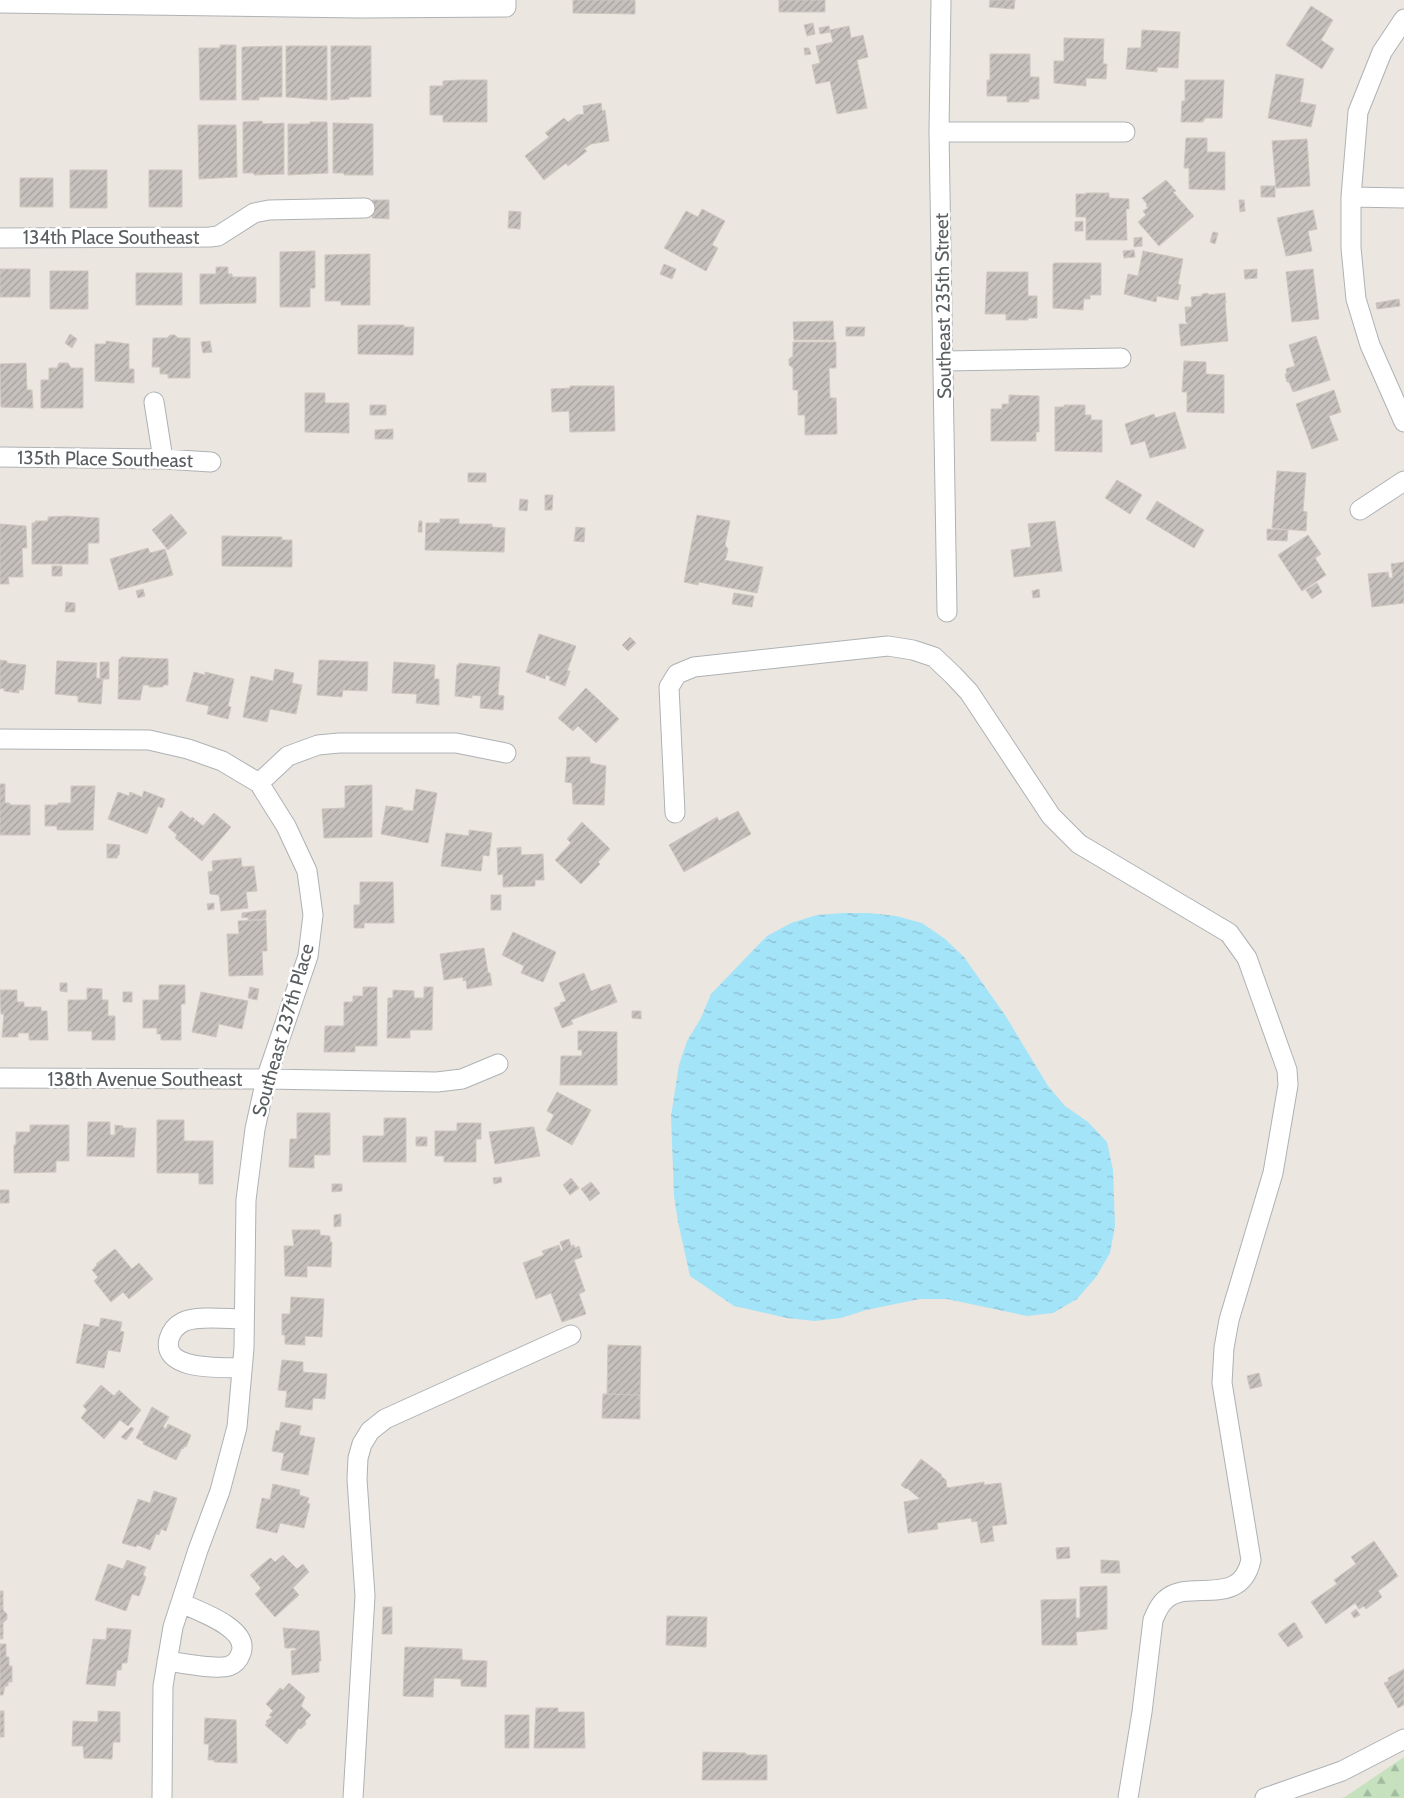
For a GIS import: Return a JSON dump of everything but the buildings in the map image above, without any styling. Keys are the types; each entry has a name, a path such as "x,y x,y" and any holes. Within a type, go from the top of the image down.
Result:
{"street":[{"name":"Southeast 235th Street","path":"941,0 939,132 948,612"},
{"path":"0,3 195,3 351,8 506,3"},
{"path":"1404,19 1382,52 1358,112 1351,197 1351,248 1356,300 1370,345 1404,422"},
{"path":"939,132 1125,132"},
{"path":"1351,197 1404,198"},
{"name":"134th Place Southeast","path":"0,238 210,237 218,236 254,213 269,210 365,208"},
{"path":"944,361 1121,358"},
{"path":"154,402 163,459"},
{"name":"135th Place Southeast","path":"0,457 163,459 211,462"},
{"path":"1360,510 1404,481"},
{"path":"675,813 669,687 677,674 694,667 868,648 888,646 913,650 934,657 968,692 1050,816 1079,844 1229,933 1247,958 1287,1070 1288,1085 1273,1173 1229,1320 1224,1348 1222,1383 1251,1560 1249,1568 1241,1580 1234,1586 1177,1593 1165,1599 1157,1611 1153,1620 1142,1712 1128,1798"},
{"path":"0,739 149,740 188,749 222,762 259,783 288,756 318,744 456,743 506,753"},
{"name":"Southeast 237th Place","path":"162,1798 163,1686 173,1627 220,1491 237,1427 244,1319 246,1200 255,1130 266,1079 308,956 313,916 308,871 286,826 259,783"},
{"name":"138th Avenue Southeast","path":"0,1078 437,1082 462,1079 498,1064"},
{"path":"242,1368 196,1367 183,1363 171,1354 168,1342 171,1331 182,1322 195,1319 244,1319"},
{"path":"353,1798 365,1596 357,1479 358,1458 362,1444 370,1431 385,1419 571,1334"},
{"path":"167,1662 228,1666 239,1660 243,1648 238,1634 222,1622 181,1603"},
{"path":"1265,1798 1342,1771 1404,1739"}],"green space":[{"path":"1404,1757 1404,1798 1341,1798 1345,1797"}],"water":[{"path":"843,913 896,916 922,923 945,939 964,957 1005,1015 1048,1086 1065,1106 1088,1122 1107,1142 1113,1170 1115,1226 1110,1253 1096,1277 1077,1299 1053,1313 1027,1316 947,1299 920,1299 866,1310 841,1318 815,1321 787,1318 734,1306 690,1276 674,1196 671,1116 679,1065 687,1041 701,1018 711,994 767,936 791,923 817,915"}]}
